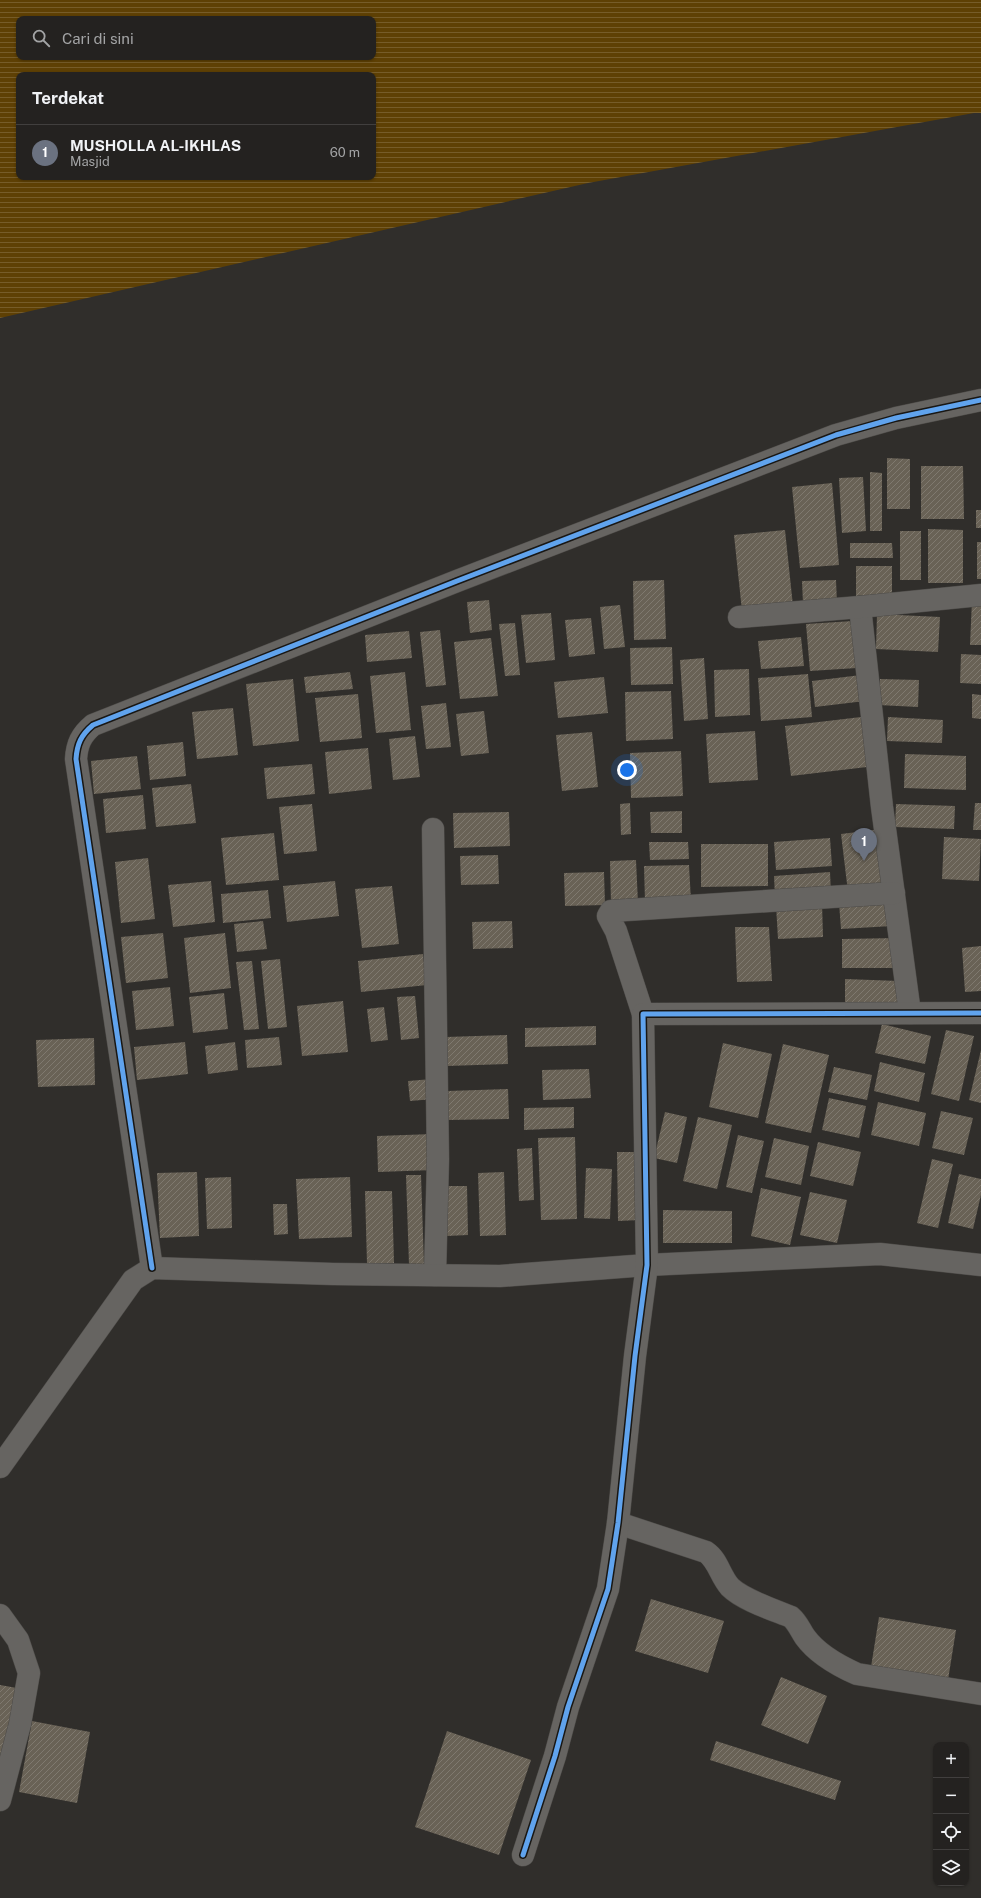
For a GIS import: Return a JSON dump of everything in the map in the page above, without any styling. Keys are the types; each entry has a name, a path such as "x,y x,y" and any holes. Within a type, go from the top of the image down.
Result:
{"street":[{"path":"152,1268 76,759 80,739 86,731 93,725 450,584 836,435 896,418 981,400"},
{"path":"739,617 981,595"},
{"path":"860,607 882,807 910,1013"},
{"path":"432,829 438,1159 435,1275"},
{"path":"523,1855 555,1756 568,1707 608,1589 618,1523 635,1356 647,1265 643,1014 616,931 609,922 608,916 611,911 894,893"},
{"path":"643,1014 981,1013"},
{"path":"0,1467 133,1280 152,1268 500,1276 647,1265 880,1254 981,1265"},
{"path":"618,1523 706,1552 712,1556 730,1587 741,1595 791,1617 798,1622 806,1638 839,1666 857,1674 981,1694"},
{"path":"0,1615 18,1640 29,1673 20,1724 0,1800"}],"shaded area":[{"path":"0,0 981,0 981,113 974,113 588,183 0,318"}],"building":[{"path":"887,458 910,459 910,509 887,509"},
{"path":"921,466 963,466 964,519 921,519"},
{"path":"870,472 882,473 882,531 870,531"},
{"path":"863,477 866,531 842,533 839,478"},
{"path":"832,483 839,565 800,568 792,487"},
{"path":"976,510 981,510 981,528 976,528"},
{"path":"928,529 963,530 963,583 928,583"},
{"path":"785,530 793,606 742,611 734,535"},
{"path":"900,531 921,531 921,580 900,580"},
{"path":"977,542 981,542 981,579 977,579"},
{"path":"850,543 892,543 893,558 850,558"},
{"path":"856,566 892,566 892,596 856,596"},
{"path":"664,580 666,639 634,640 633,581"},
{"path":"836,580 837,603 803,604 802,581"},
{"path":"489,600 492,630 470,633 467,602"},
{"path":"972,600 981,601 981,645 970,645"},
{"path":"620,605 625,647 604,649 600,607"},
{"path":"551,613 555,660 526,663 521,615"},
{"path":"877,614 940,617 938,652 876,649"},
{"path":"591,618 595,654 569,657 565,620"},
{"path":"853,621 857,668 810,671 806,624"},
{"path":"515,623 520,675 505,676 499,624"},
{"path":"440,630 446,685 426,687 420,632"},
{"path":"409,631 412,658 367,662 365,635"},
{"path":"801,637 804,666 761,669 758,641"},
{"path":"491,638 498,696 460,699 454,642"},
{"path":"672,647 673,684 631,685 630,648"},
{"path":"961,654 981,655 981,684 960,683"},
{"path":"704,658 708,719 684,721 680,660"},
{"path":"749,669 750,715 715,717 714,670"},
{"path":"350,672 353,689 306,693 304,677"},
{"path":"405,672 411,730 376,733 370,676"},
{"path":"808,674 812,717 761,721 758,678"},
{"path":"861,675 865,701 815,707 812,681"},
{"path":"604,677 608,713 558,718 554,682"},
{"path":"293,679 299,741 253,746 246,684"},
{"path":"880,679 919,680 918,707 878,705"},
{"path":"671,691 673,739 626,741 625,692"},
{"path":"358,694 362,738 320,742 315,698"},
{"path":"972,694 981,695 981,719 972,718"},
{"path":"446,703 451,747 426,749 421,706"},
{"path":"233,708 238,755 197,759 192,712"},
{"path":"484,711 489,753 461,756 456,714"},
{"path":"861,717 867,767 791,776 785,726"},
{"path":"888,717 943,720 942,743 887,741"},
{"path":"755,731 758,780 709,783 706,734"},
{"path":"592,732 598,787 562,791 556,735"},
{"path":"415,736 420,777 393,780 389,739"},
{"path":"183,742 186,776 150,780 147,746"},
{"path":"368,748 372,789 329,794 325,752"},
{"path":"681,751 683,796 631,798 630,753"},
{"path":"905,754 966,756 966,790 904,788"},
{"path":"137,756 141,789 94,794 91,761"},
{"path":"312,764 315,794 267,799 264,768"},
{"path":"191,784 196,823 156,827 152,788"},
{"path":"143,795 146,829 106,833 103,799"},
{"path":"630,803 631,834 621,835 620,804"},
{"path":"975,803 981,803 981,830 973,830"},
{"path":"312,804 317,851 284,854 279,807"},
{"path":"896,804 955,806 954,829 895,827"},
{"path":"682,811 682,833 651,833 650,812"},
{"path":"509,812 510,846 454,848 453,813"},
{"path":"881,829 888,888 848,892 841,834"},
{"path":"274,833 279,880 226,885 221,838"},
{"path":"944,837 981,839 979,881 942,879"},
{"path":"830,838 832,866 776,870 774,842"},
{"path":"649,842 688,842 689,859 650,860"},
{"path":"701,844 768,844 768,886 701,887"},
{"path":"498,855 499,884 461,885 460,856"},
{"path":"148,858 155,919 121,923 115,862"},
{"path":"636,860 638,903 611,904 610,861"},
{"path":"689,865 691,901 645,902 644,866"},
{"path":"604,872 605,905 565,906 564,873"},
{"path":"830,872 831,893 775,897 774,876"},
{"path":"211,881 215,922 173,927 168,885"},
{"path":"335,881 339,916 287,922 283,886"},
{"path":"392,886 399,944 362,948 355,889"},
{"path":"268,890 271,918 223,923 221,894"},
{"path":"889,900 892,926 841,929 839,903"},
{"path":"822,903 823,937 778,939 776,905"},
{"path":"263,921 267,949 237,952 234,924"},
{"path":"512,921 513,948 473,949 472,922"},
{"path":"735,927 769,927 772,981 737,982"},
{"path":"163,933 168,978 126,983 121,937"},
{"path":"225,933 231,988 190,993 184,938"},
{"path":"897,938 898,968 842,968 842,939"},
{"path":"981,946 981,991 965,992 962,948"},
{"path":"423,954 427,985 361,992 358,961"},
{"path":"280,959 287,1027 268,1029 261,961"},
{"path":"252,961 259,1029 244,1030 236,962"},
{"path":"845,979 899,981 898,1006 845,1004"},
{"path":"170,987 174,1026 136,1030 132,991"},
{"path":"224,993 228,1029 193,1033 189,997"},
{"path":"415,996 419,1038 401,1040 397,997"},
{"path":"343,1001 348,1052 302,1056 297,1006"},
{"path":"384,1007 388,1040 371,1042 367,1009"},
{"path":"882,1024 931,1036 925,1064 875,1053"},
{"path":"596,1026 596,1045 525,1047 525,1028"},
{"path":"946,1030 974,1036 959,1101 931,1094"},
{"path":"507,1035 508,1064 447,1066 446,1037"},
{"path":"279,1037 282,1065 247,1068 245,1040"},
{"path":"94,1038 95,1085 38,1087 36,1040"},
{"path":"185,1042 188,1074 137,1080 134,1047"},
{"path":"235,1042 238,1070 208,1074 205,1046"},
{"path":"723,1043 772,1054 758,1118 709,1107"},
{"path":"783,1044 829,1055 811,1133 765,1123"},
{"path":"981,1050 981,1103 969,1100"},
{"path":"880,1062 925,1073 919,1102 874,1091"},
{"path":"834,1067 872,1075 867,1100 828,1092"},
{"path":"589,1069 591,1098 543,1100 542,1070"},
{"path":"432,1079 434,1099 410,1101 408,1081"},
{"path":"508,1089 509,1119 448,1120 447,1091"},
{"path":"829,1098 866,1106 859,1138 822,1130"},
{"path":"878,1102 926,1113 919,1146 871,1135"},
{"path":"574,1107 574,1128 524,1130 524,1108"},
{"path":"941,1111 973,1118 964,1155 932,1148"},
{"path":"665,1112 687,1117 677,1163 654,1158"},
{"path":"698,1117 732,1125 717,1189 683,1181"},
{"path":"433,1134 434,1170 378,1172 377,1136"},
{"path":"738,1135 764,1141 752,1193 726,1187"},
{"path":"575,1137 577,1219 541,1220 538,1138"},
{"path":"774,1138 809,1146 801,1185 765,1177"},
{"path":"818,1142 861,1152 853,1186 810,1176"},
{"path":"532,1148 534,1200 519,1201 517,1149"},
{"path":"617,1152 639,1152 640,1220 618,1221"},
{"path":"932,1159 953,1164 938,1228 917,1223"},
{"path":"586,1168 612,1169 610,1219 584,1218"},
{"path":"197,1172 199,1236 160,1238 157,1173"},
{"path":"504,1172 506,1235 480,1236 478,1173"},
{"path":"959,1174 981,1179 981,1195 973,1229 948,1223"},
{"path":"406,1175 421,1175 424,1265 409,1265"},
{"path":"231,1177 232,1228 207,1229 205,1178"},
{"path":"350,1177 352,1237 299,1239 296,1179"},
{"path":"445,1186 467,1186 468,1235 447,1236"},
{"path":"761,1188 801,1197 790,1245 751,1236"},
{"path":"365,1191 392,1191 394,1263 367,1264"},
{"path":"810,1192 847,1200 837,1243 800,1235"},
{"path":"273,1204 287,1204 288,1234 274,1235"},
{"path":"663,1210 732,1211 732,1243 663,1243"},
{"path":"651,1599 724,1621 708,1673 635,1651"},
{"path":"879,1617 956,1630 948,1680 871,1667"},
{"path":"781,1677 827,1696 808,1744 761,1725"},
{"path":"0,1685 17,1688 0,1780"},
{"path":"32,1721 90,1732 77,1803 19,1792"},
{"path":"447,1731 531,1760 499,1855 415,1827"},
{"path":"716,1741 841,1781 835,1800 710,1760"}],"cycle path":[{"path":"152,1268 76,759 80,740 89,729 93,725 457,581 836,435 896,418 981,400"},
{"path":"523,1855 555,1756 568,1707 608,1589 618,1523 635,1356 647,1265 643,1014 981,1013"}],"place":[{"name":"MUSHOLLA AL-IKHLAS","path":"864,861"}]}
